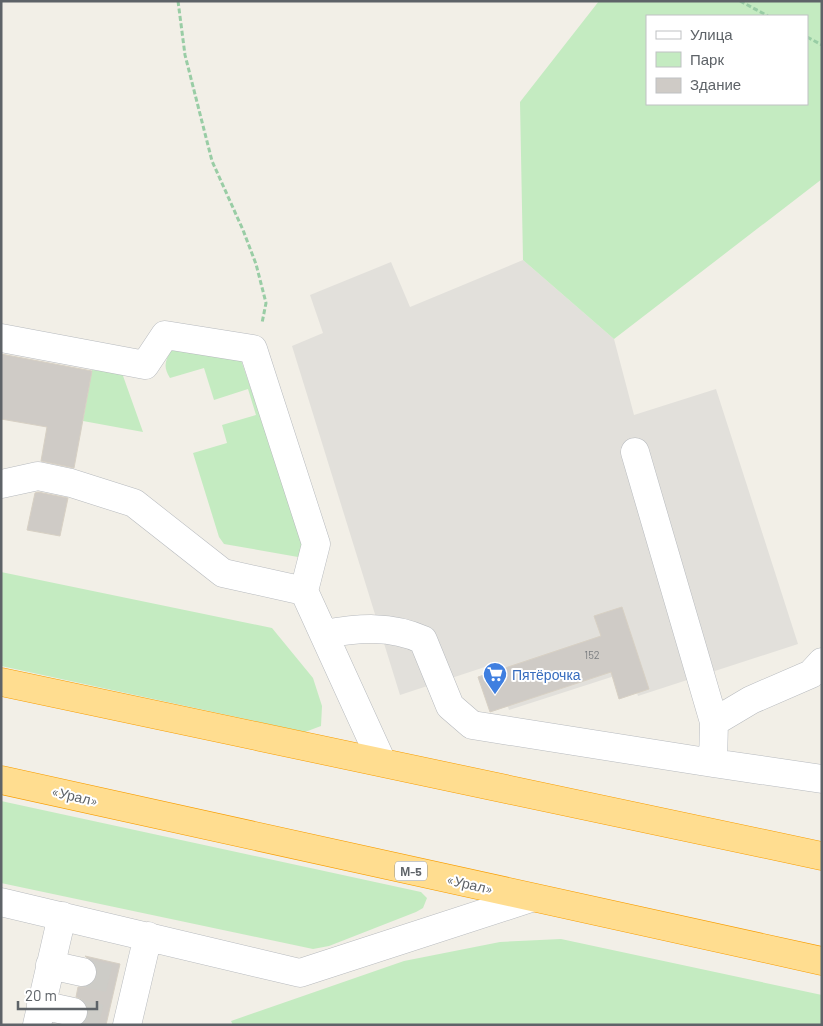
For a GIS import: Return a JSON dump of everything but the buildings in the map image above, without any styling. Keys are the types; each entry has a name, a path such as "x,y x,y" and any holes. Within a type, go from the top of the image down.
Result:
{"highway":[{"path":"1,682 822,856"},
{"name":"«Урал»","path":"1,780 822,961"}],"street":[{"path":"1,338 145,364 165,335 253,349 316,544 304,591 382,762"},
{"path":"635,452 714,722 713,764"},
{"path":"1,484 38,476 70,483 134,503 223,573 304,591"},
{"path":"324,634 356,628 405,632 423,640 450,706 472,725 713,764 822,779"},
{"path":"714,722 751,700 811,674 822,662"},
{"path":"1,902 300,973 531,898"},
{"path":"62,916 39,1015 73,1012"},
{"path":"120,1023 126,982 148,936"},
{"path":"50,965 82,972"}],"path":[{"path":"178,1 185,55 212,161 256,264 266,303 255,355"},
{"path":"740,1 766,15"},
{"path":"808,38 822,45"}],"shaded area":[{"path":"523,260 614,339 634,415 716,389 798,644 638,696 630,671 509,710 494,664 400,695 292,346 323,333 310,295 391,262 410,307"}],"green space":[{"path":"599,1 822,1 822,179 614,339 523,260 520,102"},
{"path":"184,347 241,360 304,544 303,554 298,557 224,544 219,537 193,453 227,443 222,425 256,415 248,389 214,400 204,368 170,378 166,367 167,358 171,351"},
{"path":"92,370 122,373 143,432 83,421"},
{"path":"1,572 272,628 313,678 322,706 321,726 305,732 1,666"},
{"path":"1,801 421,892 427,898 423,908 416,912 329,946 313,949 1,883"},
{"path":"561,939 822,995 822,1025 233,1025 231,1021 404,961 500,942"}],"tunnel":[{"path":"82,972 116,980"},
{"path":"73,1012 107,1020"}],"place":[{"name":"Пятёрочка","path":"495,695"}]}
